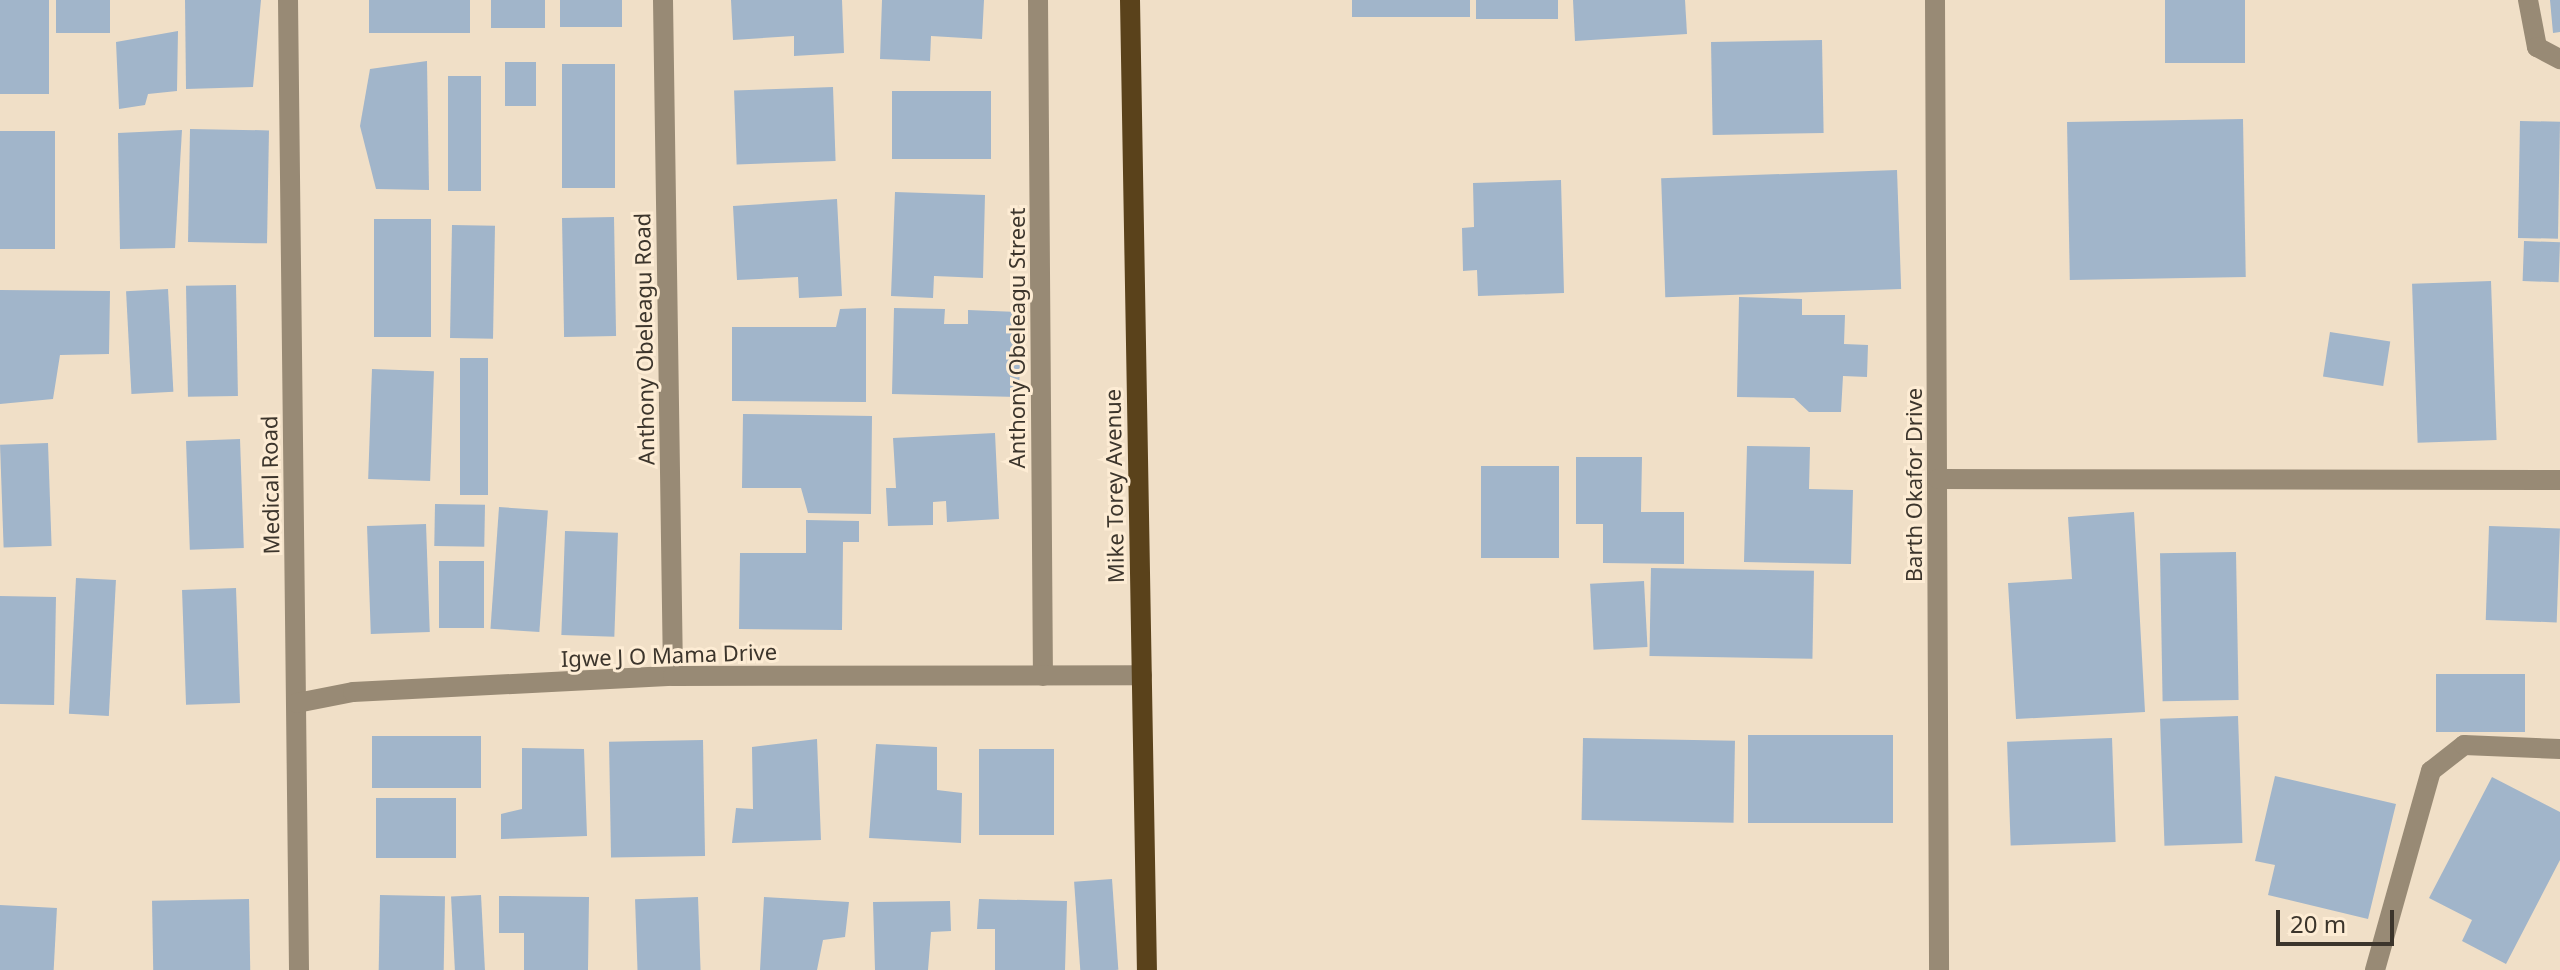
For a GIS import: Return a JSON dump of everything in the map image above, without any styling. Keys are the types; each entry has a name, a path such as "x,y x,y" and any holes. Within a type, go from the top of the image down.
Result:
{"main road":[{"name":"Mike Torey Avenue","path":"1130,0 1147,970"}],"street":[{"name":"Medical Road","path":"288,0 299,970"},
{"name":"Anthony Obeleagu Road","path":"663,0 673,676"},
{"name":"Anthony Obeleagu Street","path":"1038,0 1043,676"},
{"name":"Barth Okafor Drive","path":"1935,0 1939,970"},
{"path":"2528,0 2537,47 2560,59"},
{"path":"1938,479 2560,480"},
{"name":"Igwe J O Mama Drive","path":"297,703 353,692 673,676 1142,675"},
{"path":"2375,970 2431,771 2464,745 2560,749"}],"building":[{"path":"0,0 49,0 49,94 0,94"},
{"path":"56,0 110,0 110,33 56,33"},
{"path":"185,0 261,0 253,87 186,89"},
{"path":"369,0 470,0 470,33 369,33"},
{"path":"491,0 545,0 545,28 491,28"},
{"path":"560,0 622,0 622,27 560,27"},
{"path":"731,0 842,0 844,53 794,56 794,36 733,40"},
{"path":"882,0 984,0 982,39 931,36 930,61 880,59"},
{"path":"1352,0 1470,0 1470,17 1352,17"},
{"path":"1476,0 1558,0 1558,19 1476,19"},
{"path":"1573,0 1685,0 1687,34 1575,41"},
{"path":"2165,0 2245,0 2245,63 2165,63"},
{"path":"2550,0 2560,0 2560,32 2553,33"},
{"path":"178,31 177,91 148,94 145,105 119,109 116,42"},
{"path":"1822,40 1824,133 1713,135 1711,42"},
{"path":"427,61 429,190 376,189 360,126 370,69"},
{"path":"505,62 536,62 536,106 505,106"},
{"path":"562,64 615,64 615,188 562,188"},
{"path":"448,76 481,76 481,191 448,191"},
{"path":"833,87 836,161 737,164 734,90"},
{"path":"892,91 991,91 991,159 892,159"},
{"path":"2243,119 2246,277 2070,280 2067,122"},
{"path":"2520,121 2560,122 2558,239 2518,238"},
{"path":"190,129 269,130 267,243 188,242"},
{"path":"182,130 175,248 120,249 118,133"},
{"path":"0,131 55,131 55,249 0,249"},
{"path":"1897,170 1901,289 1665,297 1661,178"},
{"path":"1561,180 1564,293 1478,296 1477,270 1463,271 1462,228 1474,227 1473,183"},
{"path":"895,192 985,195 983,278 934,276 933,298 891,296"},
{"path":"837,199 842,296 799,298 798,277 737,280 733,206"},
{"path":"614,217 616,336 564,337 562,218"},
{"path":"374,219 431,219 431,337 374,337"},
{"path":"452,225 495,226 493,339 450,338"},
{"path":"2524,241 2560,242 2559,282 2523,281"},
{"path":"2491,281 2497,440 2418,443 2412,284"},
{"path":"236,285 238,396 188,397 186,286"},
{"path":"168,289 173,392 131,394 126,291"},
{"path":"0,290 110,291 109,354 60,355 53,399 0,404"},
{"path":"1739,297 1802,299 1802,315 1845,315 1844,344 1868,345 1867,377 1843,376 1841,412 1809,412 1794,398 1737,397"},
{"path":"866,308 866,402 732,401 732,327 836,327 840,309"},
{"path":"894,308 945,309 944,324 968,324 968,310 1021,312 1019,397 892,394"},
{"path":"2330,332 2390,342 2383,386 2323,376"},
{"path":"460,358 488,358 488,495 460,495"},
{"path":"372,369 434,371 430,481 368,479"},
{"path":"743,414 872,416 871,514 808,513 801,488 742,488"},
{"path":"995,433 999,519 947,522 946,501 933,502 933,525 888,526 886,488 896,488 893,438"},
{"path":"240,439 244,548 190,550 186,441"},
{"path":"48,443 52,546 4,548 0,445"},
{"path":"1747,446 1810,447 1809,489 1853,490 1851,564 1744,562"},
{"path":"1576,457 1642,457 1641,512 1684,512 1684,564 1603,563 1603,524 1576,524"},
{"path":"1481,466 1559,466 1559,558 1481,558"},
{"path":"435,504 485,505 484,547 434,546"},
{"path":"499,507 548,510 539,632 490,629"},
{"path":"2134,512 2145,712 2016,719 2008,583 2072,579 2068,517"},
{"path":"806,520 859,521 859,542 843,542 842,630 739,629 740,553 806,553"},
{"path":"426,524 430,632 371,634 367,526"},
{"path":"2489,526 2560,528 2557,622 2486,620"},
{"path":"565,531 618,533 614,637 561,635"},
{"path":"2236,552 2239,700 2163,701 2160,553"},
{"path":"439,561 484,561 484,628 439,628"},
{"path":"1651,568 1814,571 1812,659 1649,656"},
{"path":"76,578 116,580 109,716 69,714"},
{"path":"1644,581 1647,647 1594,650 1590,584"},
{"path":"236,588 240,703 186,705 182,590"},
{"path":"0,596 56,597 54,705 0,704"},
{"path":"2436,674 2525,674 2525,732 2436,732"},
{"path":"2238,716 2242,843 2164,846 2160,719"},
{"path":"1748,735 1893,735 1893,823 1748,823"},
{"path":"372,736 481,736 481,788 372,788"},
{"path":"1583,738 1735,741 1734,823 1582,820"},
{"path":"2112,738 2116,842 2011,846 2007,742"},
{"path":"817,739 821,840 732,843 736,808 753,809 752,747"},
{"path":"703,740 705,856 611,858 609,742"},
{"path":"876,744 937,747 937,790 962,793 961,843 869,838"},
{"path":"522,748 584,749 587,836 501,839 501,814 522,809"},
{"path":"979,749 1054,749 1054,835 979,835"},
{"path":"2275,776 2396,804 2368,919 2268,895 2275,865 2255,861"},
{"path":"2492,777 2560,812 2560,860 2506,964 2462,941 2472,920 2429,898"},
{"path":"376,798 456,798 456,858 376,858"},
{"path":"1112,879 1118,970 1080,970 1074,882"},
{"path":"380,895 445,896 444,970 379,970"},
{"path":"481,895 485,970 455,970 451,897"},
{"path":"499,896 589,897 588,970 524,970 524,933 499,933"},
{"path":"698,897 701,970 638,970 635,899"},
{"path":"764,897 849,902 845,937 823,940 817,970 760,970"},
{"path":"249,899 250,970 153,970 152,901"},
{"path":"979,899 1067,901 1065,970 995,970 995,929 977,929"},
{"path":"950,901 951,931 931,932 928,970 875,970 873,902"},
{"path":"0,905 57,908 54,970 0,970"}]}
